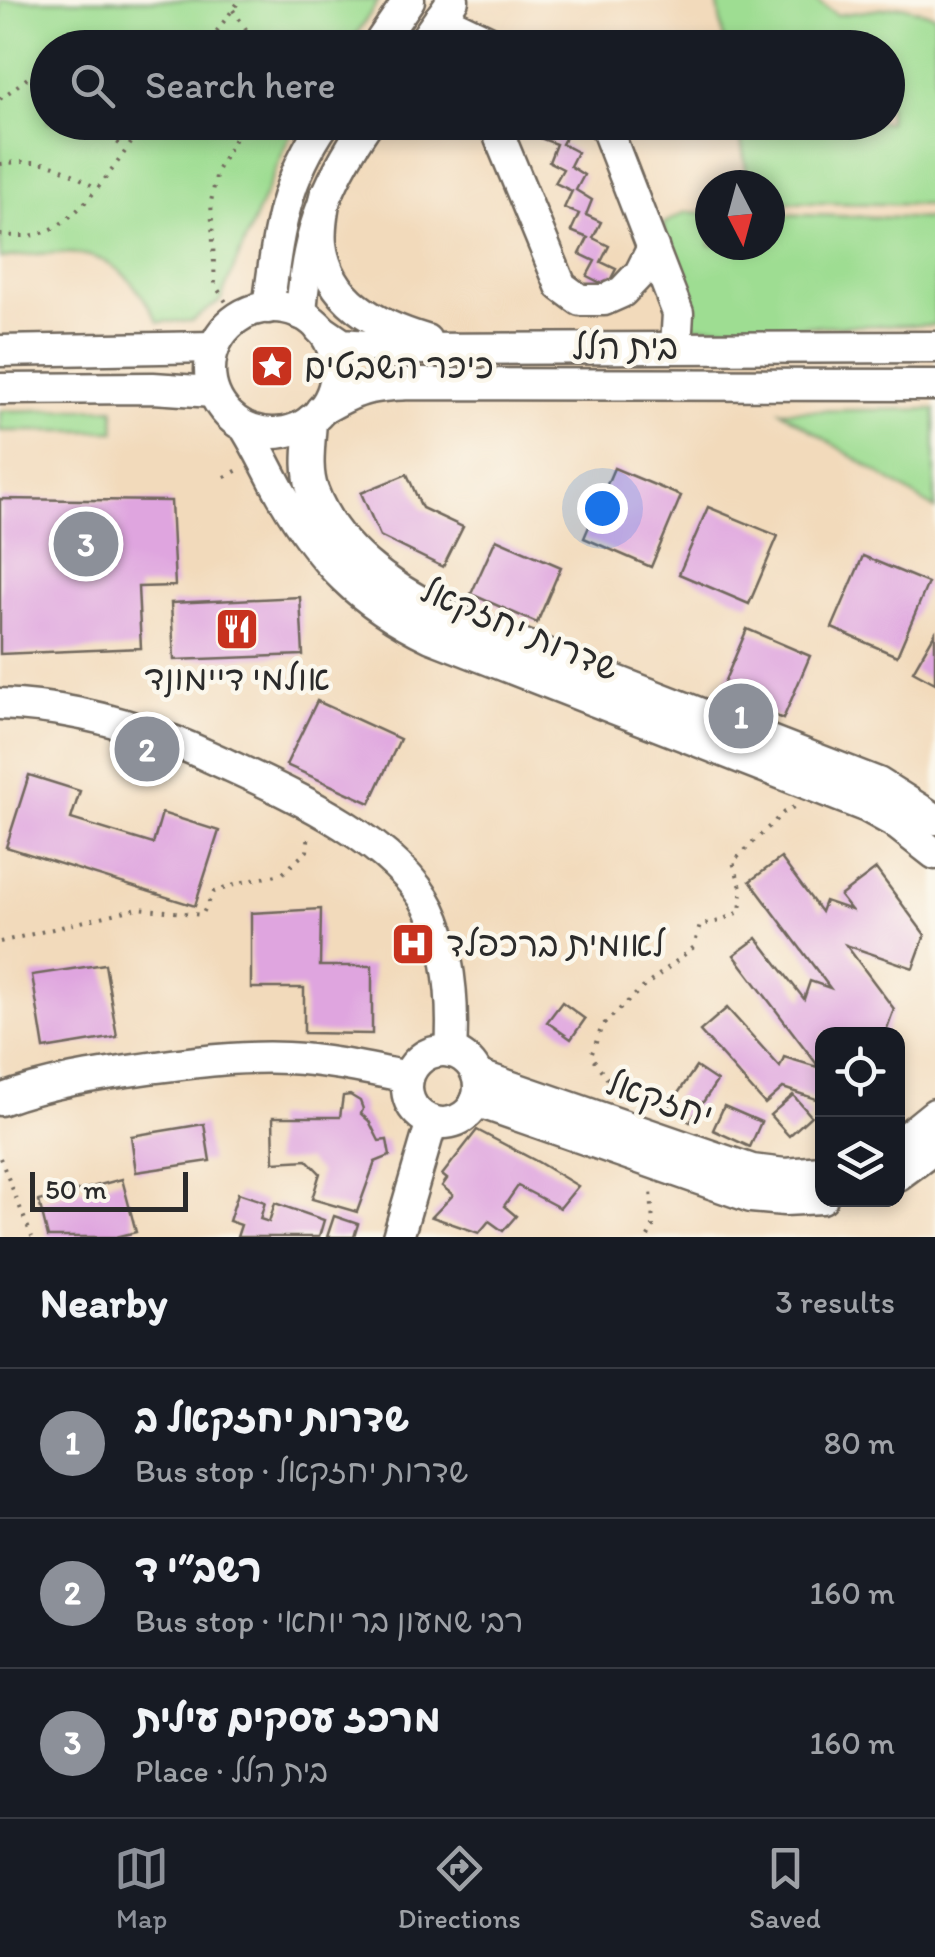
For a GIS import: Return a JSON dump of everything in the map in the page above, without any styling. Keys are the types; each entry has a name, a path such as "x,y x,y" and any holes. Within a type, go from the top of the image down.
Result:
{"street":[{"path":"388,30 409,0"},
{"path":"431,30 446,9 477,30"},
{"path":"268,308 279,228 291,183 314,140"},
{"path":"311,322 304,270 325,196 356,140"},
{"path":"501,140 560,286 580,300 604,300 622,292 640,273 653,247"},
{"path":"611,140 678,313 676,347"},
{"path":"325,196 320,239 324,259 349,302 394,330 457,348"},
{"path":"268,308 285,309 311,322 330,344 335,361 330,395 316,415 286,432 258,431 232,418 213,392 210,378 214,347 220,336 236,319 268,308"},
{"name":"בית הלל","path":"311,322 342,344 404,349 935,348"},
{"path":"0,351 214,347"},
{"name":"בית הלל","path":"316,415 354,391 377,385 935,385"},
{"path":"0,389 153,388 213,392"},
{"name":"שדרות יחזקאל","path":"316,415 308,470 313,490 344,542 367,566 442,614 879,813 935,854"},
{"name":"שדרות יחזקאל","path":"245,427 319,552 350,585 402,623 431,637 878,783 935,819"},
{"path":"0,704 66,711 164,738 261,780 339,822 382,852 430,908 450,975 452,1052"},
{"path":"452,1052 468,1060 477,1088 470,1110 453,1121 432,1121 411,1104 408,1077 425,1056 452,1052"},
{"path":"0,1100 81,1077 198,1061 286,1058 408,1077"},
{"path":"477,1088 658,1166 751,1196 815,1198"},
{"name":"יחזקאל","path":"477,1088 622,1126 752,1170 815,1172"},
{"path":"905,1138 935,1114"},
{"path":"398,1237 432,1121"},
{"path":"905,1170 935,1148"}],"path":[{"path":"218,30 240,0"},
{"path":"233,10 247,30"},
{"path":"0,98 30,76"},
{"path":"113,140 126,148"},
{"path":"0,235 38,234 63,223 132,140"},
{"path":"234,140 217,171 211,202 215,285 236,319"},
{"path":"0,164 49,162 96,188"},
{"path":"225,477 244,466"},
{"path":"622,1126 620,1095 591,1056 602,1026 694,948 700,925 740,912 742,890 733,862 784,812 796,806 811,785"},
{"path":"0,942 138,908 202,914 214,892 282,874 307,851 312,807"},
{"path":"0,1158 32,1237"},
{"path":"648,1237 653,1227 651,1187 658,1166"}],"green space":[{"path":"0,0 379,0 359,30 30,30 30,140 288,140 220,301 192,321 158,322 127,277 93,257 53,253 0,258"},
{"path":"717,0 815,0 837,15 902,6 935,15 935,205 785,202 785,170 746,170 741,140 905,140 905,30 722,30"},
{"path":"686,212 695,212 695,260 785,260 785,214 935,219 935,325 691,327 663,224"},
{"path":"114,408 115,431 0,431 0,411"},
{"path":"935,409 935,509 781,411"}],"building":[{"path":"545,140 564,140 562,144 577,152 570,166 584,175 576,190 592,200 586,215 601,222 593,238 609,246 601,262 616,269 607,286 587,276 595,261 580,254 588,238 571,231 579,214 564,208 572,191 555,183 563,169 549,162 556,144"},
{"path":"614,468 681,496 651,567 584,538"},
{"path":"407,474 422,508 463,527 443,567 380,536 361,493"},
{"path":"0,499 171,501 175,586 138,587 141,648 0,654"},
{"path":"708,507 778,536 749,604 679,574"},
{"path":"496,539 561,567 537,623 471,594"},
{"path":"863,556 928,583 897,656 832,628"},
{"name":"אולמי דיימונד","path":"300,597 303,655 174,660 171,603"},
{"path":"747,629 810,656 783,719 720,692"},
{"path":"935,633 935,683 913,671"},
{"path":"317,701 400,739 370,803 286,765"},
{"path":"29,775 80,791 71,819 153,844 162,813 219,831 195,906 6,847"},
{"path":"781,858 821,912 825,901 851,910 840,896 876,869 925,935 913,968 846,945 894,1009 888,1027 815,1027 815,1062 734,955 757,938 804,999 810,981 830,988 750,881"},
{"path":"321,909 320,966 372,966 372,1034 304,1033 304,988 251,988 251,913"},
{"path":"105,964 117,1037 44,1049 32,975"},
{"path":"562,1002 585,1019 571,1039 547,1022"},
{"path":"727,1008 780,1067 784,1057 815,1066 815,1099 783,1088 765,1104 700,1031"},
{"path":"696,1067 717,1081 690,1122 668,1108"},
{"path":"793,1095 811,1116 789,1136 770,1115"},
{"path":"343,1096 360,1101 361,1114 379,1141 387,1140 390,1156 375,1162 357,1212 312,1199 320,1173 307,1160 274,1162 273,1117 340,1117"},
{"path":"724,1106 761,1122 750,1147 713,1130"},
{"path":"204,1124 210,1161 136,1172 131,1136"},
{"path":"477,1130 578,1186 560,1208 518,1186 504,1206 516,1216 503,1231 489,1221 479,1233 432,1217 453,1195 442,1186 447,1179 442,1175"},
{"path":"122,1179 136,1232 116,1237 48,1237 39,1201"},
{"path":"238,1193 265,1202 260,1219 269,1222 275,1203 324,1220 319,1237 237,1237 241,1225 229,1221"},
{"path":"334,1216 358,1224 354,1237 327,1237"}],"place":[{"name":"כיכר השבטים","path":"272,366"},
{"name":"מרכז עסקים עילית","path":"86,544"},
{"name":"אולמי דיימונד","path":"237,629"},
{"name":"שדרות יחזקאל ב","path":"741,716"},
{"name":"רשב״י ד","path":"147,749"},
{"name":"לאומית ברכפלד","path":"413,944"}]}
